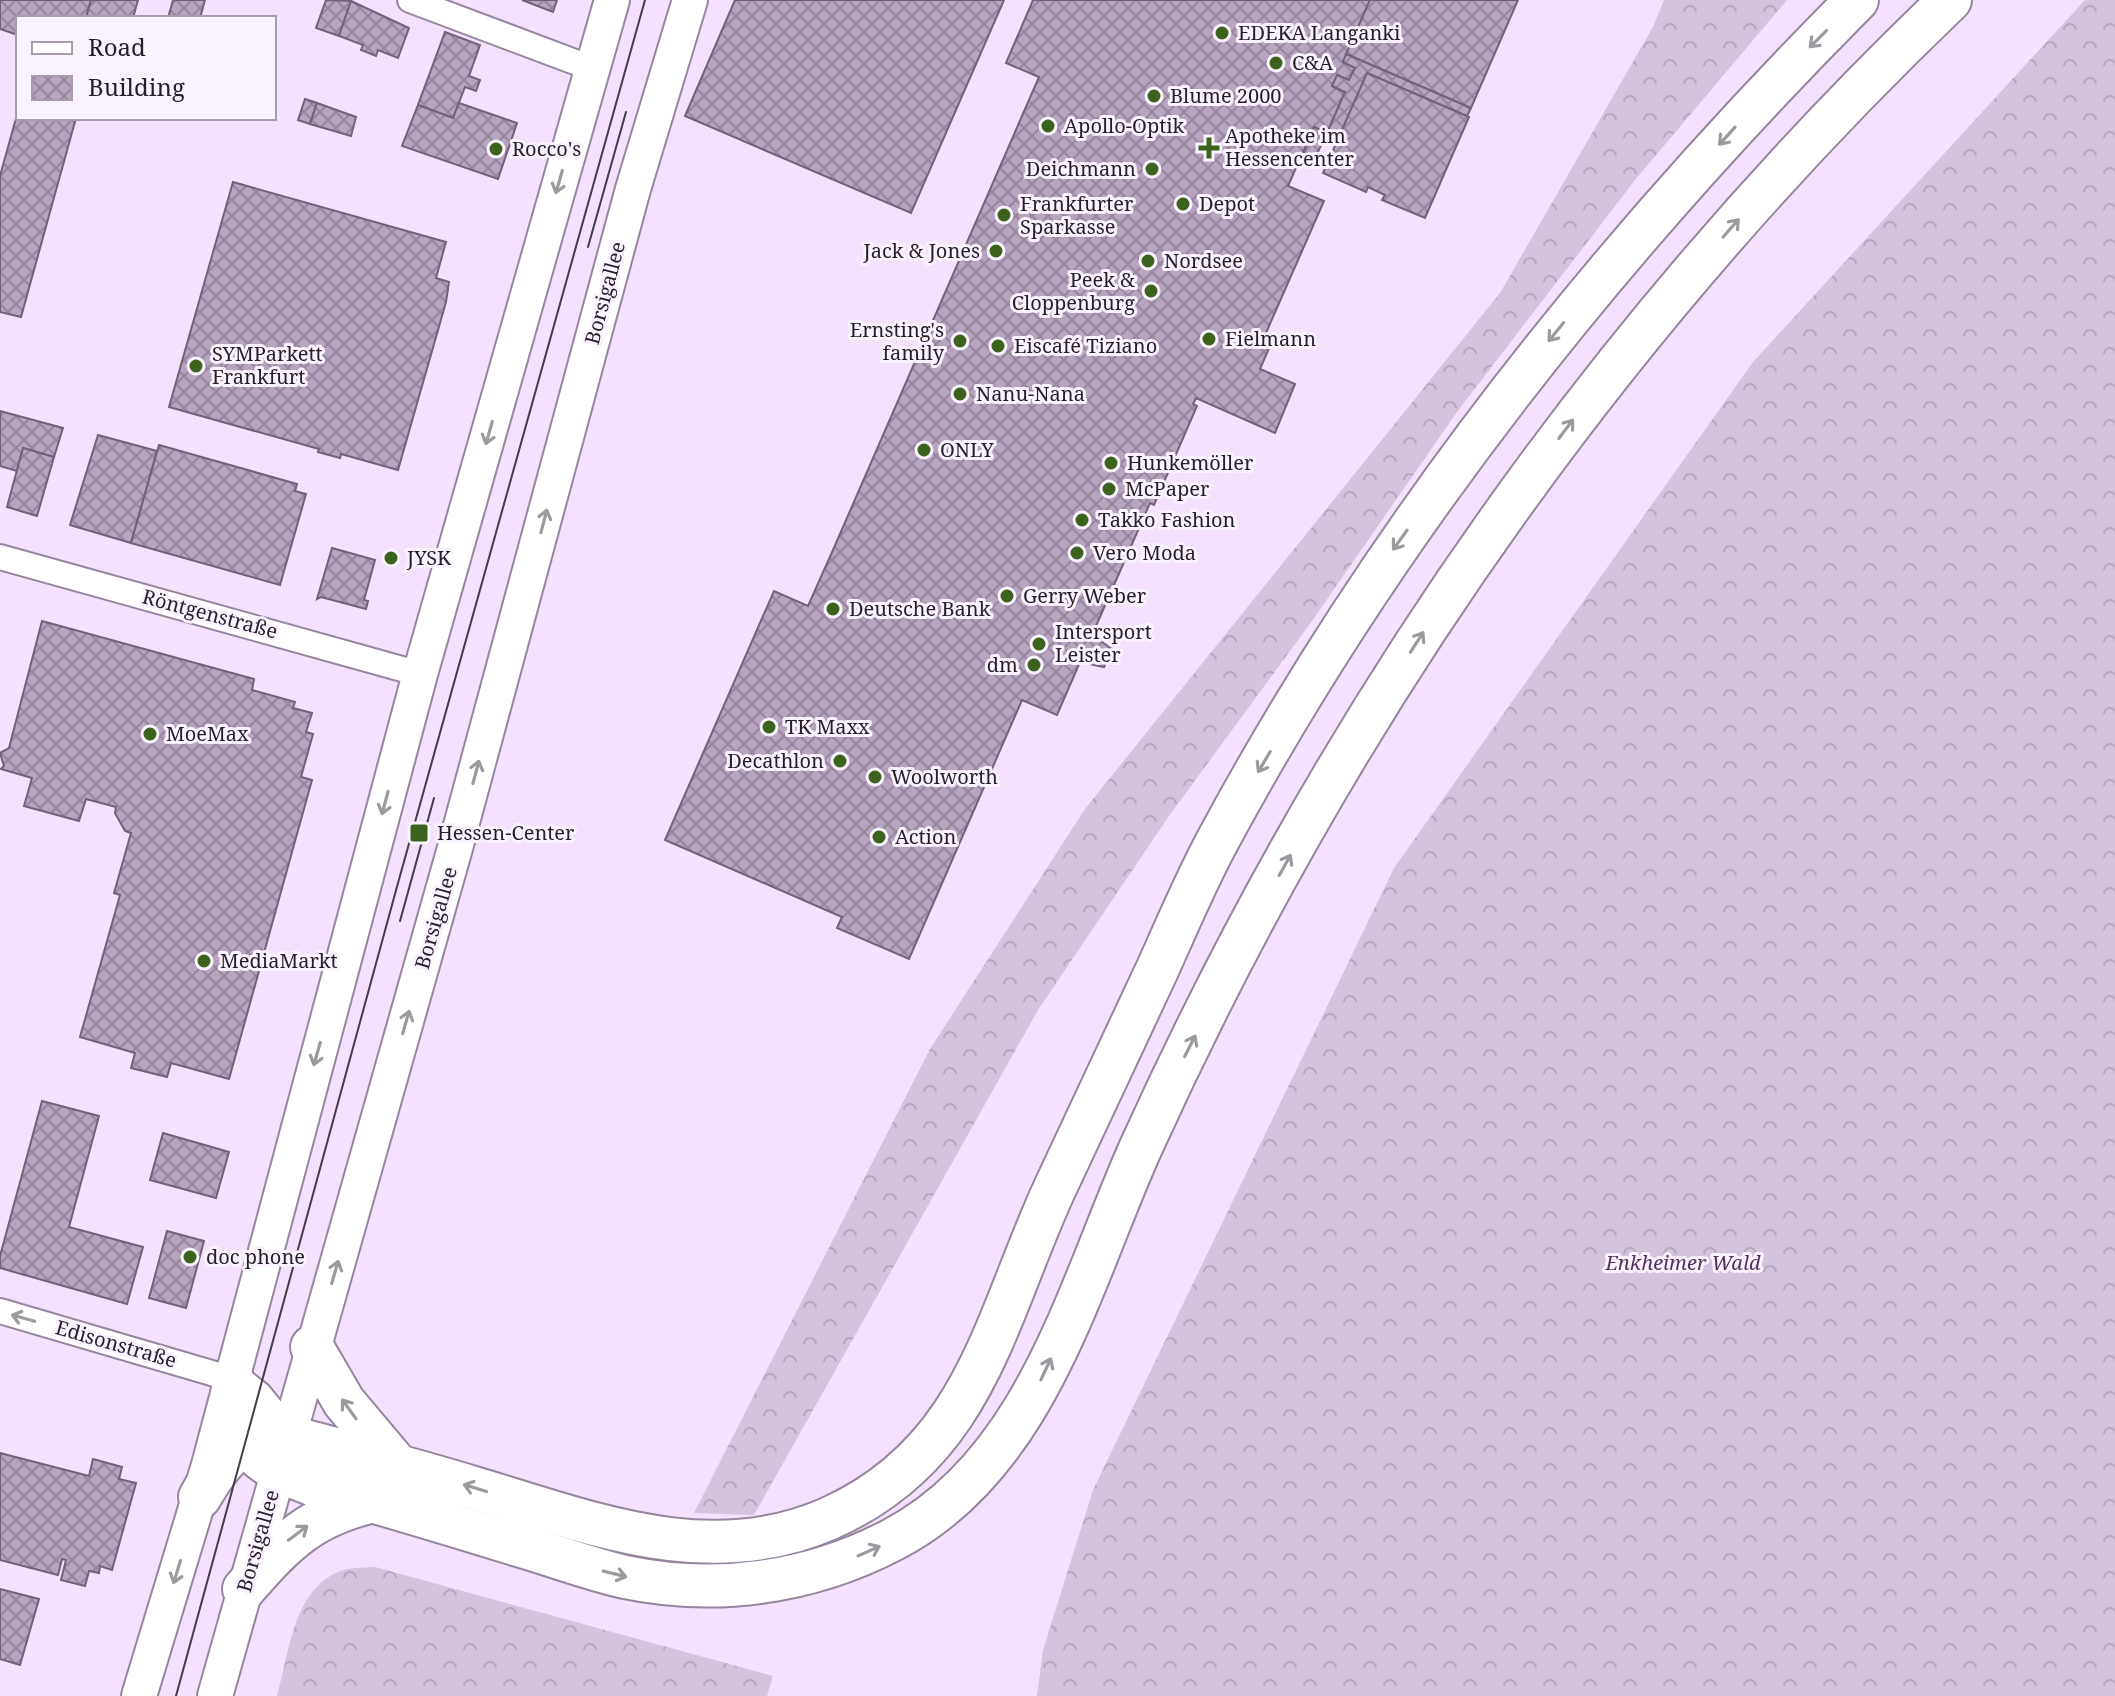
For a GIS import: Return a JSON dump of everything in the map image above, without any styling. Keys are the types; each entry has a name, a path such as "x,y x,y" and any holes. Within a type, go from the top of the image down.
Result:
{"highway":[{"path":"282,1453 397,1465 628,1533 705,1545 780,1535 820,1522 877,1492 931,1445 954,1417 988,1353 1050,1198 1218,839 1378,572 1501,400 1612,262 1779,78 1857,0"},
{"path":"200,1497 218,1467 244,1443 273,1435 282,1453 375,1501 630,1578 723,1586 774,1582 859,1555 913,1528 971,1479 998,1450 1032,1400 1149,1129 1246,933 1334,777 1461,574 1572,420 1691,273 1810,137 1950,0"},
{"path":"312,1347 344,1402 397,1465"},
{"path":"232,1379 244,1443"},
{"path":"244,1589 293,1536 340,1509 375,1501"}],"main road":[{"path":"139,1696 200,1497 420,674 612,0"},
{"name":"Borsigallee","path":"215,1696 455,848 633,189 690,0"},
{"path":"232,1379 256,1398 282,1453"}],"street":[{"path":"410,0 591,68"},
{"name":"Röntgenstraße","path":"0,557 420,674"},
{"name":"Edisonstraße","path":"0,1311 232,1379"}],"green space":[{"path":"1664,0 1787,0 1635,180 1457,412 1312,621 1169,816 1038,1010 754,1515 694,1513 930,1049 1085,809 1500,293 1653,27"},
{"name":"Enkheimer Wald","path":"2085,0 2115,0 2115,1696 1037,1696 1043,1650 1093,1490 1394,868 1753,362"},
{"path":"375,1567 773,1676 767,1696 277,1696 295,1625 311,1593 338,1572"}],"building":[{"path":"0,0 91,0 87,16 16,16 16,34 0,29"},
{"path":"91,0 138,0 134,16 87,16"},
{"path":"173,0 205,0 201,16 169,16"},
{"path":"326,0 351,1 339,36 316,28"},
{"path":"522,0 557,0 553,12"},
{"path":"735,0 1004,0 911,213 685,116"},
{"path":"1033,0 1370,0 1343,62 1355,68 1349,80 1337,75 1332,86 1345,92 1327,133 1314,127 1288,186 1324,201 1262,342 1270,346 1260,369 1295,384 1275,433 1196,398 1193,404 1197,406 1154,505 1150,503 1092,635 1112,649 1104,667 1080,662 1057,715 1022,700 909,959 837,928 842,917 665,840 774,591 808,606 833,550 1039,77 1006,63"},
{"path":"1370,0 1518,0 1471,108 1346,54"},
{"path":"351,1 409,28 398,58 378,50 376,56 361,50 363,45 339,36"},
{"path":"445,32 480,45 469,76 480,80 476,91 465,87 453,118 418,105"},
{"path":"1346,54 1471,108 1467,116 1367,73 1339,138 1327,133 1345,92 1332,86 1337,75 1349,80 1355,68 1343,62"},
{"path":"1367,73 1469,117 1425,218 1382,200 1385,195 1368,187 1366,192 1323,173"},
{"path":"305,99 317,103 310,124 298,120"},
{"path":"317,103 356,117 351,136 310,124"},
{"path":"459,103 517,123 498,179 402,146 418,105 453,118"},
{"path":"16,118 75,120 21,317 0,312 0,176"},
{"path":"1314,127 1327,133 1316,156 1304,152"},
{"path":"233,182 446,242 436,278 449,282 446,302 398,470 341,454 340,458 318,452 319,449 169,407"},
{"path":"0,411 63,428 54,457 23,448 17,471 0,466"},
{"path":"98,435 157,451 131,543 70,525"},
{"path":"159,445 297,484 295,491 306,494 280,585 131,543"},
{"path":"23,448 54,457 37,516 7,507"},
{"path":"332,548 375,560 364,600 368,601 366,609 321,597 317,599"},
{"path":"42,621 254,679 252,690 295,702 293,708 312,713 306,732 313,734 301,777 312,780 229,1079 171,1063 167,1077 131,1068 135,1053 80,1037 120,895 114,893 131,833 125,831 115,813 116,807 86,799 79,821 24,806 32,778 1,769 4,766 0,753 9,748"},
{"path":"42,1101 99,1116 69,1227 143,1247 127,1304 0,1268 0,1256"},
{"path":"163,1133 229,1152 216,1198 150,1180"},
{"path":"167,1231 204,1241 186,1308 149,1298"},
{"path":"0,1453 89,1476 93,1459 122,1467 119,1479 136,1483 112,1570 100,1566 99,1573 89,1571 85,1586 61,1580 66,1560 62,1559 58,1575 0,1560"},
{"path":"0,1589 39,1599 20,1665 0,1659"}],"tram line":[{"path":"176,1696 398,883 645,0"},
{"path":"588,247 626,112"},
{"path":"400,921 434,798"}],"place":[{"name":"EDEKA Langanki","path":"1222,33"},
{"name":"C&A","path":"1276,63"},
{"name":"Blume 2000","path":"1154,96"},
{"name":"Apollo-Optik","path":"1048,126"},
{"name":"Apotheke im Hessencenter","path":"1209,148"},
{"name":"Rocco's","path":"496,149"},
{"name":"Deichmann","path":"1152,169"},
{"name":"Depot","path":"1183,204"},
{"name":"Frankfurter Sparkasse","path":"1004,215"},
{"name":"Jack & Jones","path":"996,251"},
{"name":"Nordsee","path":"1148,261"},
{"name":"Peek & Cloppenburg","path":"1151,291"},
{"name":"Fielmann","path":"1209,339"},
{"name":"Ernsting's family","path":"960,341"},
{"name":"Eiscafé Tiziano","path":"998,346"},
{"name":"SYMParkett Frankfurt","path":"196,366"},
{"name":"Nanu-Nana","path":"960,394"},
{"name":"ONLY","path":"924,450"},
{"name":"Hunkemöller","path":"1111,463"},
{"name":"McPaper","path":"1109,489"},
{"name":"Takko Fashion","path":"1082,520"},
{"name":"Vero Moda","path":"1077,553"},
{"name":"JYSK","path":"391,558"},
{"name":"Gerry Weber","path":"1007,596"},
{"name":"Deutsche Bank","path":"833,609"},
{"name":"Intersport Leister","path":"1039,644"},
{"name":"dm","path":"1034,665"},
{"name":"TK Maxx","path":"769,727"},
{"name":"MoeMax","path":"150,734"},
{"name":"Decathlon","path":"840,761"},
{"name":"Woolworth","path":"875,777"},
{"name":"Hessen-Center","path":"419,833"},
{"name":"Action","path":"879,837"},
{"name":"MediaMarkt","path":"204,961"},
{"name":"doc phone","path":"190,1257"}]}
